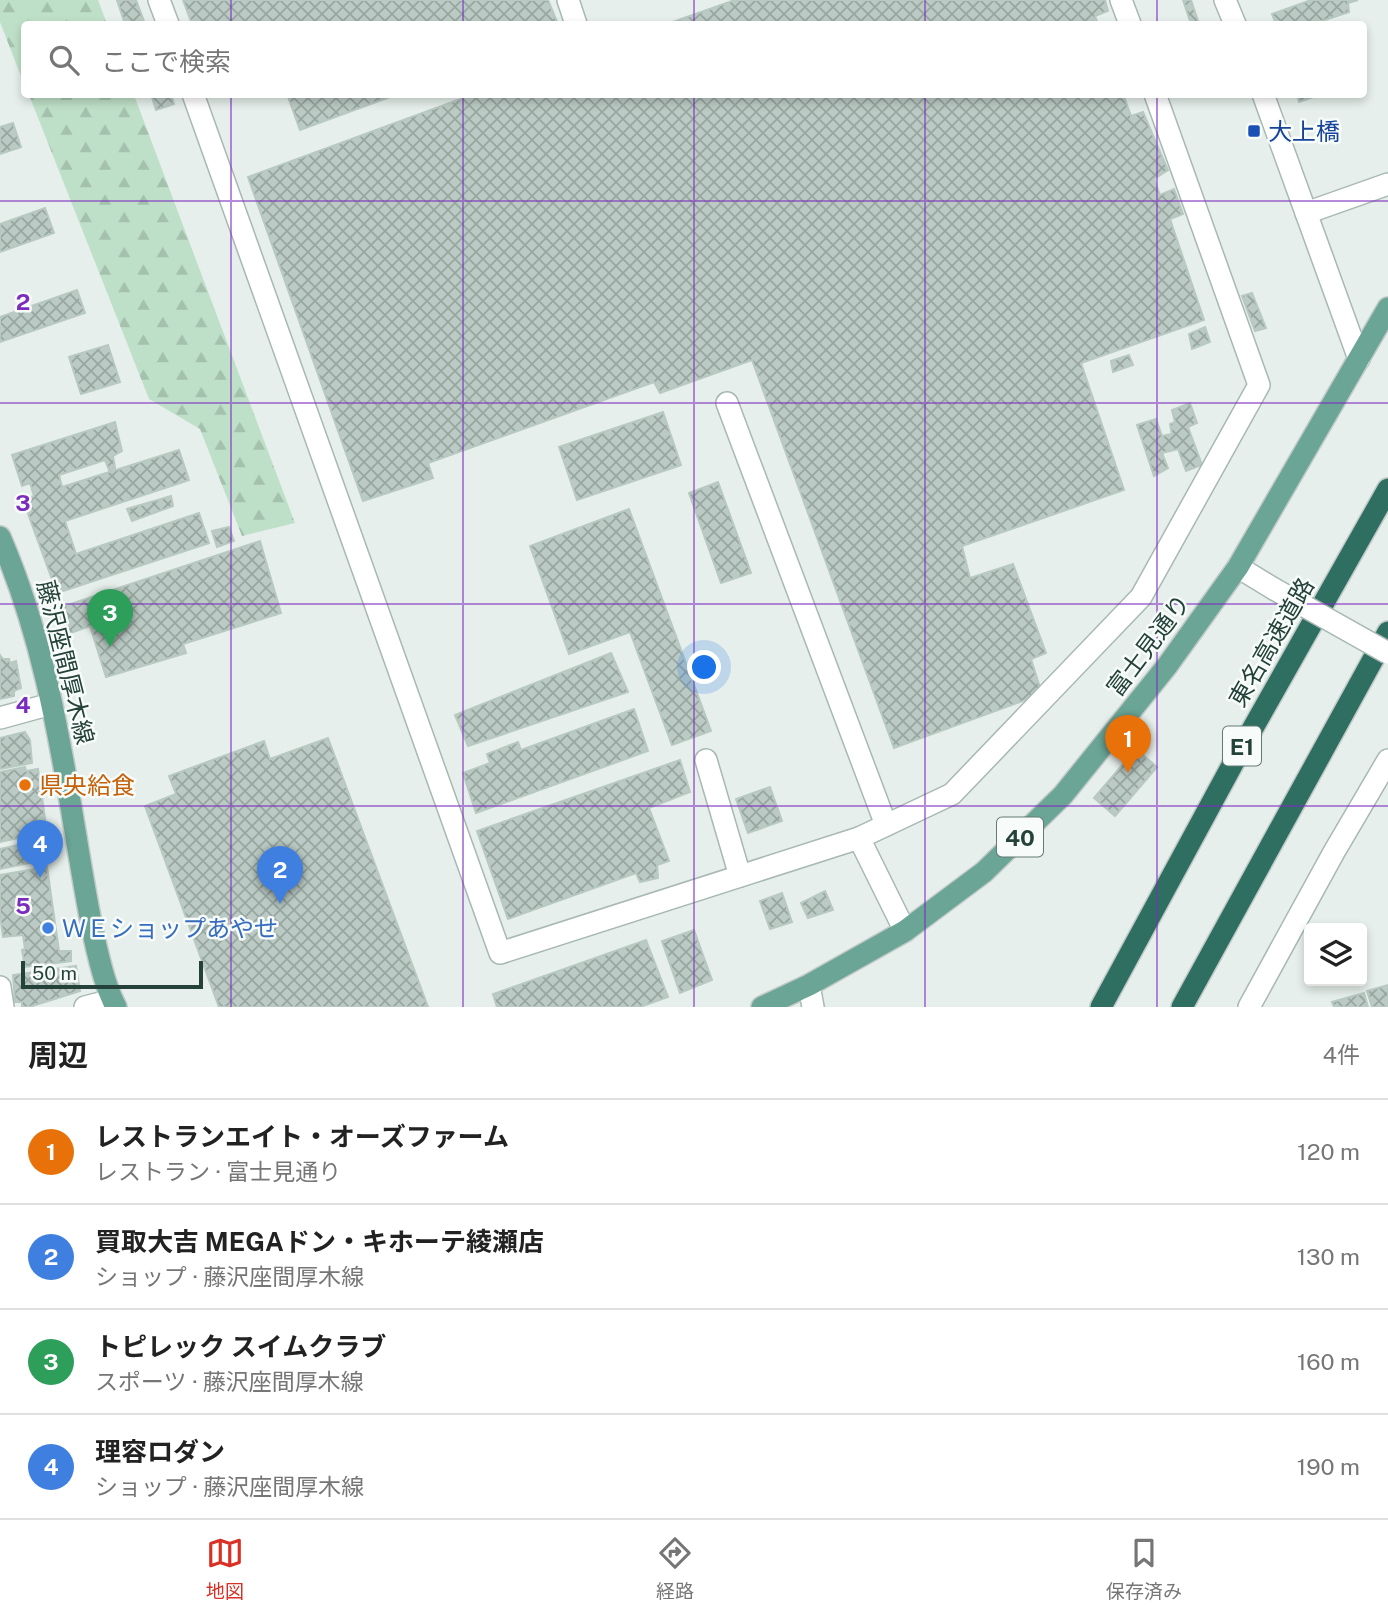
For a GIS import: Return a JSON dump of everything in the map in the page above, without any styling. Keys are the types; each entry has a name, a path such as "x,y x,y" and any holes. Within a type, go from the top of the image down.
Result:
{"highway":[{"name":"東名高速道路","path":"1101,1007 1236,758 1388,489"},
{"path":"1182,1007 1388,632"}],"main road":[{"name":"富士見通り","path":"762,1007 809,985 905,931 984,872 1063,795 1167,666 1238,567 1388,308"},
{"name":"藤沢座間厚木線","path":"0,537 18,578 36,635 62,750 89,914 101,966 114,1003"}],"street":[{"path":"159,0 167,21"},
{"path":"568,0 575,21"},
{"path":"1121,0 1129,21"},
{"path":"1226,0 1234,21"},
{"path":"194,98 500,953 859,838 952,794 1141,597 1259,385 1156,98"},
{"path":"1264,98 1359,359"},
{"path":"1306,213 1388,184"},
{"path":"727,403 886,825"},
{"path":"1238,567 1388,653"},
{"path":"0,718 51,704"},
{"path":"706,760 740,876"},
{"path":"1249,1007 1388,760"},
{"path":"859,838 905,931"},
{"path":"809,985 813,1007"},
{"path":"0,987 3,1007"},
{"path":"85,1007 114,1003"}],"green space":[{"path":"0,0 98,0 106,21 21,21 21,76 0,22"},
{"path":"30,98 135,98 295,523 242,536 200,429 149,399"}],"building":[{"path":"117,0 136,0 144,21 124,21"},
{"path":"183,0 548,0 557,21 191,21"},
{"path":"735,0 1105,0 1108,11 1095,16 1097,21 676,21"},
{"path":"1183,0 1191,0 1198,21 1190,21"},
{"path":"1311,0 1358,0 1348,3 1349,12 1322,21 1275,21 1272,14"},
{"path":"152,98 172,98 174,104 156,110"},
{"path":"288,98 387,98 300,130"},
{"path":"463,98 1124,98 1131,116 1143,112 1168,170 1154,179 1160,195 1174,189 1183,214 1170,219 1204,320 1081,363 1124,490 962,546 970,578 1013,564 1046,653 1031,659 1042,694 894,748 752,360 660,393 654,382 428,463 433,478 363,501 248,177"},
{"path":"13,123 21,147 0,154 0,127"},
{"path":"45,208 54,233 0,252 0,224"},
{"path":"77,290 85,313 0,342 0,317"},
{"path":"1252,293 1266,328 1255,331 1242,296"},
{"path":"1205,327 1210,342 1192,349 1189,334"},
{"path":"108,345 120,382 81,394 69,357"},
{"path":"1129,355 1133,365 1113,372 1111,361"},
{"path":"1190,403 1197,423 1188,427 1202,465 1186,471 1178,449 1162,453 1168,468 1154,476 1137,425 1156,419 1162,436 1172,434 1170,424 1175,422 1172,410"},
{"path":"663,412 681,465 577,500 559,447"},
{"path":"115,422 122,451 113,456 115,468 109,470 105,460 59,475 62,487 179,450 189,480 65,521 76,554 199,513 209,543 57,593 23,500 34,496 30,483 22,486 12,455"},
{"path":"718,482 751,573 721,583 689,493"},
{"path":"171,496 173,506 132,521 127,509"},
{"path":"629,509 711,731 672,745 630,632 569,654 530,546"},
{"path":"229,527 234,541 217,547 212,531"},
{"path":"260,541 281,613 183,644 186,653 106,677 90,626 65,635 55,609"},
{"path":"611,653 628,692 468,746 455,715"},
{"path":"0,655 3,659 9,659 10,663 16,661 21,688 14,691 14,696 0,699"},
{"path":"634,709 648,751 476,813 463,773 490,763 487,754 518,742 521,750"},
{"path":"25,732 30,740 32,763 0,769 0,738"},
{"path":"328,738 428,1007 219,1007 145,806 176,794 169,776 264,741 270,759"},
{"path":"1136,749 1157,767 1115,816 1094,798"},
{"path":"680,760 690,792 649,808 669,861 657,865 658,878 640,882 636,873 508,919 477,831"},
{"path":"25,767 26,771 38,769 47,832 0,842 0,772"},
{"path":"770,787 782,821 748,833 736,799"},
{"path":"45,839 49,859 0,869 0,849"},
{"path":"47,867 59,951 71,951 71,961 25,967 23,935 3,937 0,875"},
{"path":"825,891 833,910 808,918 801,903"},
{"path":"782,893 792,922 770,929 760,901"},
{"path":"694,930 712,980 680,993 662,941"},
{"path":"646,940 668,997 640,1007 497,1007 493,994"},
{"path":"76,966 80,991 29,1007 22,1007 22,1002 15,1002 13,975"},
{"path":"1388,985 1388,1007 1372,1007 1367,991"},
{"path":"1364,993 1368,1007 1334,1007 1332,1002"}],"place":[{"name":"大上橋","path":"1254,131"},
{"name":"トピレック スイムクラブ","path":"110,647"},
{"name":"レストランエイト・オーズファーム","path":"1128,773"},
{"name":"県央給食","path":"25,785"},
{"name":"理容ロダン","path":"40,878"},
{"name":"買取大吉 MEGAドン・キホーテ綾瀬店","path":"280,904"},
{"name":"ＷＥショップあやせ","path":"48,928"}]}
